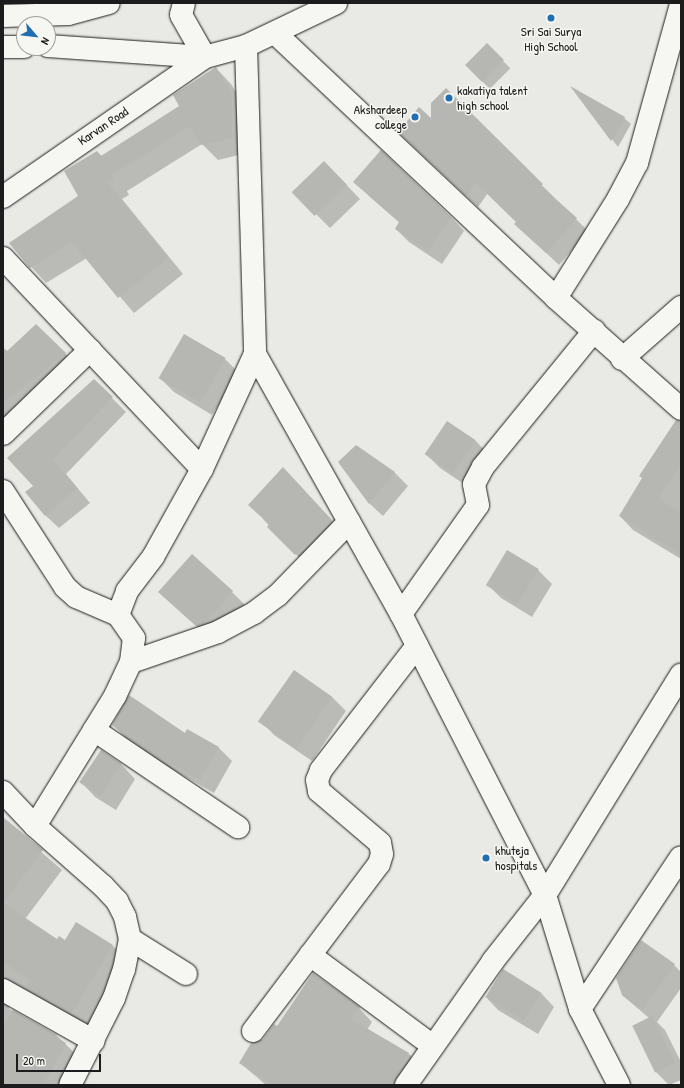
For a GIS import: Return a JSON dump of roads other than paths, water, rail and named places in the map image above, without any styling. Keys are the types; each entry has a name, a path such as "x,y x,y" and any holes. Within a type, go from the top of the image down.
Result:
{"street":[{"path":"3,16 41,9 68,14 109,3"},
{"path":"184,3 181,15 205,58"},
{"name":"Karvan Road","path":"3,197 205,58 246,46 336,3"},
{"path":"556,298 618,199 637,163 681,3"},
{"path":"275,33 556,298 594,330 622,359 681,409"},
{"path":"118,616 127,591 153,557 202,469 256,354 246,46"},
{"path":"3,47 16,47"},
{"path":"56,47 205,58"},
{"path":"3,258 202,469"},
{"path":"622,359 681,307"},
{"path":"402,614 478,505 474,484 482,468 594,330"},
{"path":"3,434 90,350"},
{"path":"256,354 402,614 416,646 545,895 580,1009 619,1085"},
{"path":"3,491 65,586 76,597 118,616 134,638 131,662 115,696 35,826"},
{"path":"131,662 218,632 254,613 278,595 349,522"},
{"path":"253,1031 379,864 382,854 380,843 319,791 317,780 416,646"},
{"path":"406,1085 492,961 545,895 681,676"},
{"path":"94,730 238,827"},
{"path":"3,792 35,826 104,886 117,901 125,917 130,938 124,969 114,998 94,1041 70,1085"},
{"path":"580,1009 681,857"},
{"path":"130,938 186,974"},
{"path":"310,954 433,1046"},
{"path":"3,990 94,1041"}],"place":[{"name":"Sri Sai Surya High School","path":"551,18"},
{"name":"kakatiya talent high school","path":"449,98"},
{"name":"Akshardeep college","path":"415,117"},
{"name":"khuteja hospitals","path":"486,858"}]}
